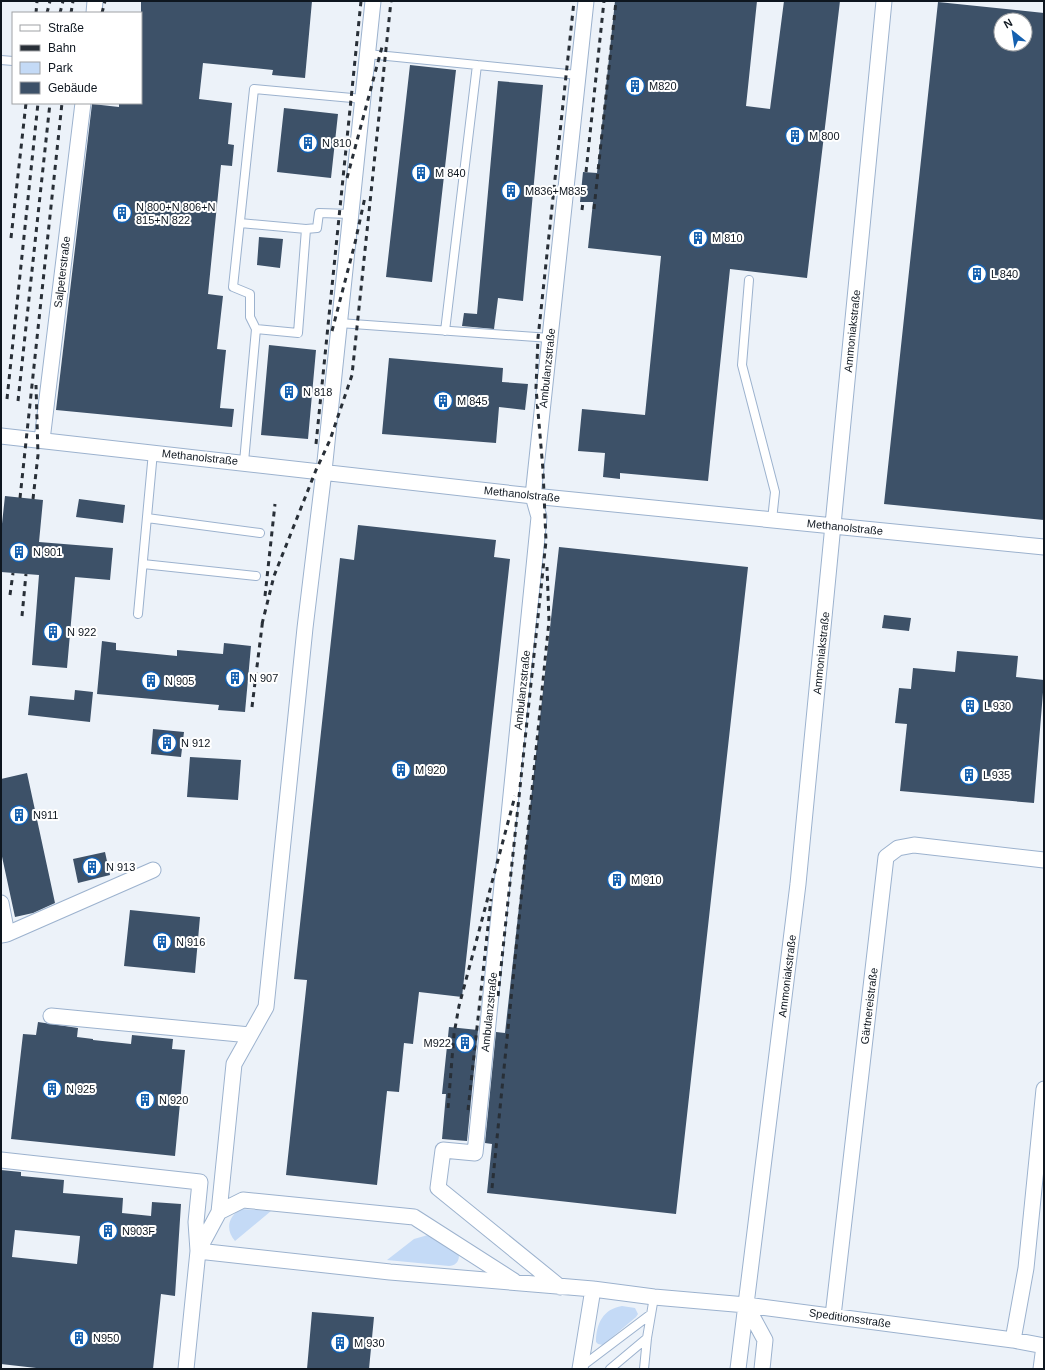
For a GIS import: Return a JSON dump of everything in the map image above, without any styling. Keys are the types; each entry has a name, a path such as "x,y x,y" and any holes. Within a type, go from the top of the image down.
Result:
{"street":[{"path":"94,12 95,1"},
{"path":"198,1251 219,1212 234,1064 266,1007 373,1"},
{"name":"Ambulanzstraße","path":"560,1287 438,1188 443,1150 475,1153 539,517 533,496 586,1"},
{"name":"Ammoniakstraße","path":"738,1369 798,884 884,1"},
{"name":"Salpeterstraße","path":"42,440 83,104"},
{"name":"Methanolstraße","path":"1,436 324,471 533,496 1044,547"},
{"name":"Gärtnereistraße","path":"833,1316 886,857 898,848 914,845 1044,860"},
{"path":"1,903 4,934 153,870"},
{"path":"51,1016 250,1035"},
{"path":"1013,1340 1026,1268 1044,1089"},
{"path":"1,1160 200,1182 196,1222 198,1251 186,1369"},
{"path":"219,1212 243,1200 414,1217 515,1282"},
{"name":"Speditionsstraße","path":"198,1251 390,1272 593,1289 654,1297 746,1304 1013,1340 1044,1346"},
{"path":"580,1368 593,1289"},
{"path":"746,1304 765,1340 762,1369"},
{"path":"1041,1369 1044,1346"}],"lane":[{"path":"367,54 578,75"},
{"path":"1,60 12,61"},
{"path":"445,331 477,65"},
{"path":"244,462 256,329 250,317 250,294 233,287 254,89 362,99"},
{"path":"240,223 306,229 317,228 319,213 350,214"},
{"path":"256,329 298,333 306,229"},
{"path":"749,280 742,365 775,492 772,520"},
{"path":"339,323 550,338"},
{"path":"138,614 153,452"},
{"path":"147,518 260,533"},
{"path":"143,564 256,576"},
{"path":"643,1368 654,1297"},
{"path":"580,1368 651,1314"},
{"path":"610,1369 647,1338"}],"shaded area":[{"path":"1,1 1044,1 1044,1369 1,1369"}],"green space":[{"path":"242,1209 271,1211 235,1241 230,1232 230,1223 234,1215"},
{"path":"433,1235 458,1252 459,1258 456,1264 449,1266 387,1260 414,1239"},
{"path":"622,1306 635,1308 638,1314 603,1345 598,1344 596,1342 596,1335 602,1318 610,1310"}],"building":[{"name":"N 800+N 806+N 815+N 822","path":"141,1 312,1 305,78 272,75 273,70 203,63 199,99 232,103 228,144 234,145 232,166 221,165 208,294 223,296 217,349 226,350 220,408 234,409 232,427 56,410 92,104 119,107 119,104 142,104"},
{"path":"615,1 757,1 746,106 770,109 784,1 840,1 807,278 730,269 708,481 620,473 620,479 603,477 605,453 578,451 582,409 645,415 661,256 588,248 593,202 580,202 583,172 597,173"},
{"name":"L 840","path":"938,2 1044,13 1044,520 884,504"},
{"name":"M 840","path":"410,65 456,70 432,282 386,277"},
{"name":"M836+M835","path":"498,81 543,85 523,301 498,298 494,329 462,326 464,313 477,314"},
{"name":"N 810","path":"284,108 338,114 331,178 277,172"},
{"path":"259,237 283,239 280,268 257,265"},
{"name":"N 818","path":"269,345 316,350 308,439 261,435"},
{"name":"M 845","path":"389,358 503,368 502,382 528,384 525,410 499,407 496,443 382,434"},
{"path":"5,496 43,500 39,542 113,548 110,580 75,577 67,668 32,665 39,575 1,572 1,533"},
{"path":"79,499 125,505 123,523 76,517"},
{"name":"M 920","path":"358,525 496,540 494,557 510,559 462,997 419,992 413,1044 404,1043 399,1092 387,1091 377,1185 286,1175 307,980 294,979 340,558 354,560"},
{"name":"M 910","path":"559,547 748,567 676,1214 487,1193 492,1144 485,1143 496,1032 505,1033"},
{"path":"884,615 911,618 909,631 882,628"},
{"name":"N 905","path":"102,641 116,643 116,650 177,656 177,650 223,654 224,643 251,646 245,712 218,710 219,705 97,694"},
{"path":"957,651 1018,656 1016,677 1044,680 1034,803 900,791 907,724 895,723 899,688 911,689 913,668 955,672"},
{"path":"75,690 93,692 90,722 28,715 30,696 74,700"},
{"name":"N 912","path":"153,729 184,732 181,757 151,754"},
{"path":"190,757 241,760 238,800 187,797"},
{"name":"N911","path":"27,773 55,903 33,913 15,917 1,852 1,779"},
{"name":"N 913","path":"105,852 110,875 78,883 73,859"},
{"name":"N 916","path":"130,910 200,917 195,973 124,966"},
{"path":"38,1022 78,1028 77,1037 93,1040 131,1044 132,1035 173,1039 172,1049 185,1050 175,1156 11,1139 23,1034 36,1035"},
{"path":"449,1027 478,1030 467,1141 442,1139 446,1094 442,1094"},
{"path":"1,1170 21,1172 21,1176 64,1180 63,1193 123,1198 122,1213 151,1216 152,1202 181,1204 175,1296 161,1294 153,1369 45,1369 1,1364","holes":["15,1230 80,1236 77,1264 12,1257"]},
{"name":"M 930","path":"312,1312 374,1317 369,1369 307,1369"}],"railway":[{"path":"36,12 37,1"},
{"path":"47,12 50,1"},
{"path":"60,12 63,1"},
{"path":"71,12 73,1"},
{"path":"102,12 105,1"},
{"path":"316,444 361,1"},
{"path":"262,624 274,576 316,470 330,440 352,375 391,1"},
{"path":"498,996 546,541 543,470 536,388 538,338 574,1"},
{"path":"586,172 604,1"},
{"path":"594,209 616,1"},
{"path":"347,178 382,47"},
{"path":"11,238 26,104"},
{"path":"7,399 38,104"},
{"path":"18,401 50,104"},
{"path":"20,498 62,104"},
{"path":"332,331 355,243 365,197"},
{"path":"582,210 583,202"},
{"path":"33,499 38,455 36,385"},
{"path":"265,596 275,504"},
{"path":"492,1188 549,621 547,567"},
{"path":"10,595 13,573"},
{"path":"22,616 26,574"},
{"path":"252,707 263,618"},
{"path":"448,1108 454,1034 459,1006 515,796"},
{"path":"468,1110 491,899"}],"place":[{"name":"M820","path":"635,86"},
{"name":"M 800","path":"795,136"},
{"name":"N 810","path":"308,143"},
{"name":"M 840","path":"421,173"},
{"name":"M836+M835","path":"511,191"},
{"name":"N 800+N 806+N 815+N 822","path":"122,213"},
{"name":"M 810","path":"698,238"},
{"name":"L 840","path":"977,274"},
{"name":"N 818","path":"289,392"},
{"name":"M 845","path":"443,401"},
{"name":"N 901","path":"19,552"},
{"name":"N 922","path":"53,632"},
{"name":"N 907","path":"235,678"},
{"name":"N 905","path":"151,681"},
{"name":"L 930","path":"970,706"},
{"name":"N 912","path":"167,743"},
{"name":"M 920","path":"401,770"},
{"name":"L 935","path":"969,775"},
{"name":"N911","path":"19,815"},
{"name":"N 913","path":"92,867"},
{"name":"M 910","path":"617,880"},
{"name":"N 916","path":"162,942"},
{"name":"M922","path":"465,1043"},
{"name":"N 925","path":"52,1089"},
{"name":"N 920","path":"145,1100"},
{"name":"N903F","path":"108,1231"},
{"name":"N950","path":"79,1338"},
{"name":"M 930","path":"340,1343"}]}
